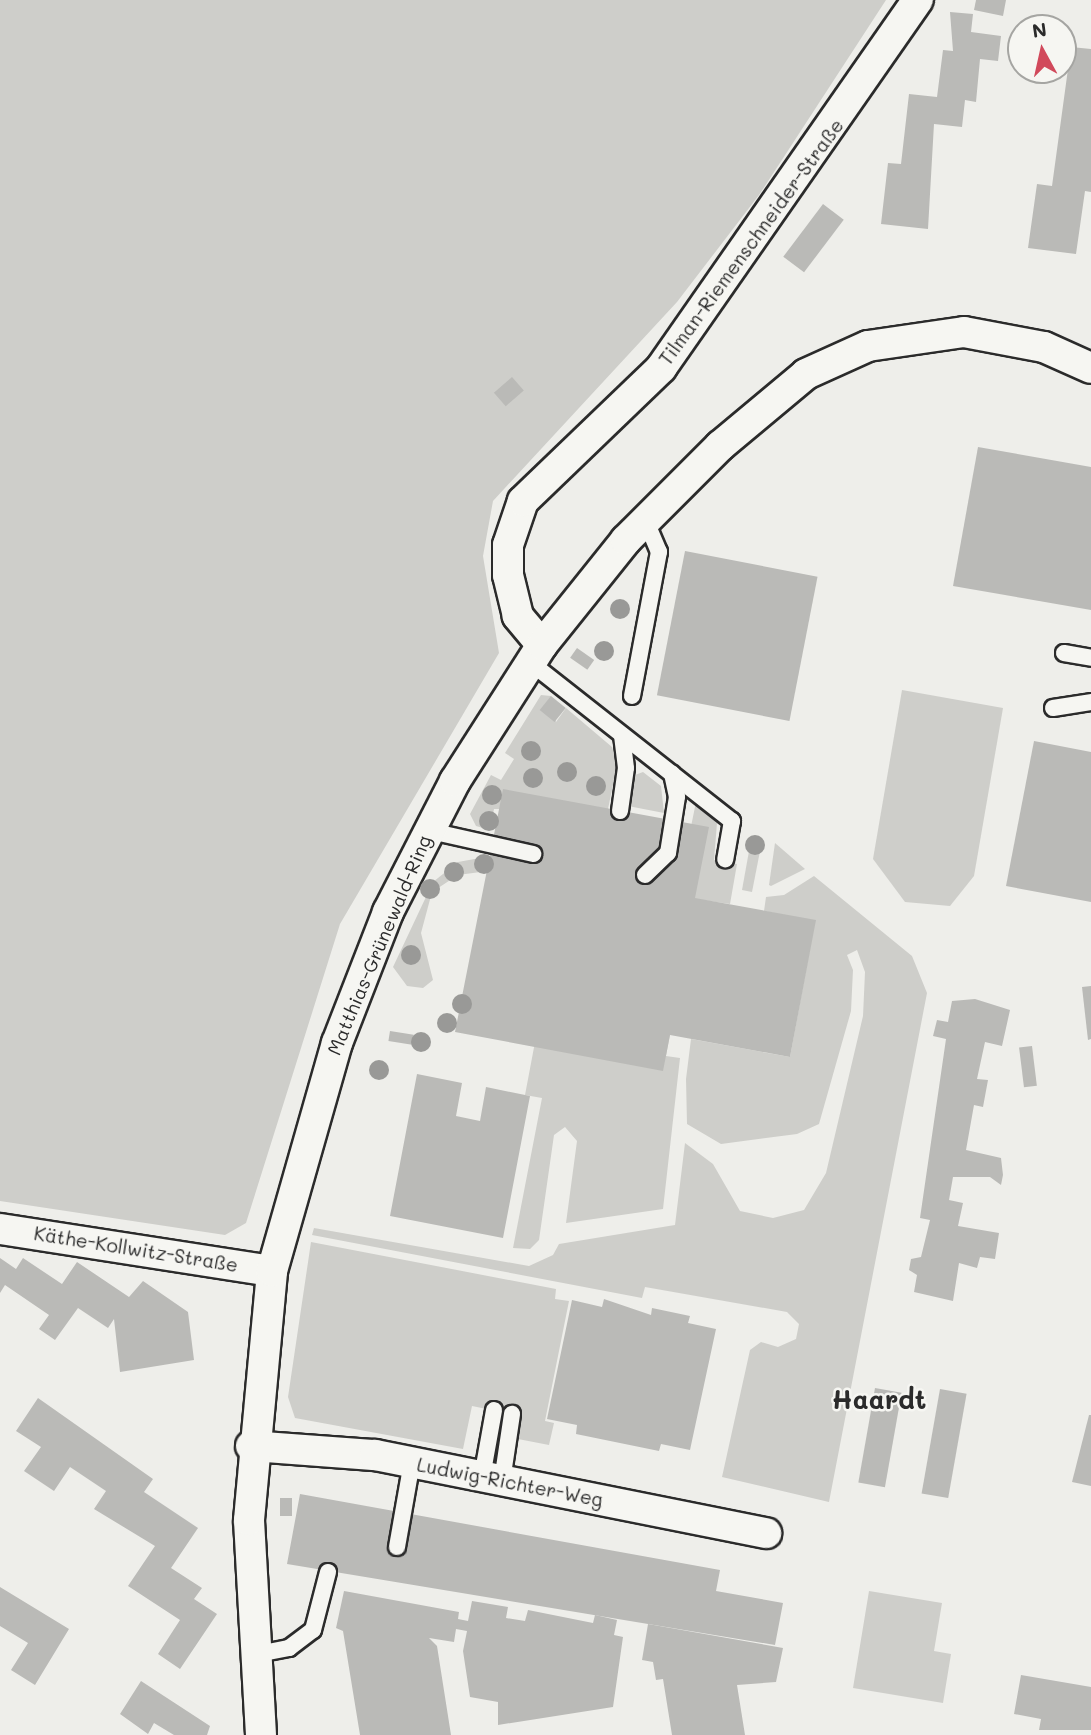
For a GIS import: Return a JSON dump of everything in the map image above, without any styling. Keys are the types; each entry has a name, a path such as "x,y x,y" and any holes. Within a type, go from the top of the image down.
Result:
{"street":[{"name":"Tilman-Riemenschneider-Straße","path":"536,654 518,616 508,575 508,545 523,501 661,368 918,0"},
{"name":"Matthias-Grünewald-Ring","path":"261,1735 253,1654 251,1446 272,1270 337,1043 426,830 536,654 645,519 773,399 806,374 868,346 964,332 1044,347 1091,368"},
{"name":"Käthe-Kollwitz-Straße","path":"0,1229 272,1270"},
{"name":"Ludwig-Richter-Weg","path":"251,1446 412,1462 766,1533"}],"lane":[{"path":"632,696 659,552 645,519"},
{"path":"1064,653 1091,658"},
{"path":"536,654 622,735 732,821 725,859"},
{"path":"1053,708 1091,702"},
{"path":"620,811 626,768 622,735"},
{"path":"645,875 668,853 677,797 672,774"},
{"path":"426,830 533,854"},
{"path":"492,1479 494,1410"},
{"path":"492,1479 512,1414"},
{"path":"397,1547 412,1462"},
{"path":"253,1654 289,1648 313,1630 328,1572"}],"shaded area":[{"path":"0,0 886,0 759,195 677,302 493,501 483,556 499,653 340,924 246,1223 225,1235 0,1201"},
{"path":"902,690 1003,708 974,876 950,906 905,902 873,859"},
{"path":"541,695 551,696 556,722 566,708 612,747 617,765 608,809 494,809 490,830 476,826 470,814 491,775 501,780 514,759 505,753"},
{"path":"643,772 661,786 664,813 628,806 635,775"},
{"path":"696,802 717,823 714,860 737,864 730,904 695,899 666,1056 680,1058 663,1209 566,1223 577,1141 565,1127 554,1135 539,1240 530,1249 513,1248 542,1098 525,1095 559,915 684,861"},
{"path":"751,840 761,846 752,892 742,890"},
{"path":"775,843 805,869 771,886 769,885"},
{"path":"491,856 488,871 458,875 432,892 421,933 433,980 423,988 407,986 393,967 433,882 458,862"},
{"path":"814,876 912,956 927,993 829,1502 722,1477 750,1350 761,1342 778,1347 796,1339 799,1324 787,1312 645,1287 642,1298 312,1235 314,1228 529,1266 553,1255 559,1244 675,1225 685,1143 713,1164 740,1211 773,1218 804,1210 826,1173 863,1016 865,972 857,950 847,955 853,970 851,1011 819,1124 797,1134 721,1144 687,1124 686,1079 691,1039 790,1057 815,921 764,911 766,897 784,895"},
{"path":"311,1242 556,1289 555,1299 569,1301 545,1421 554,1423 549,1445 518,1439 521,1416 472,1406 463,1449 295,1418 288,1397"},
{"path":"869,1591 942,1603 934,1651 951,1654 943,1703 853,1688"}],"building":[{"path":"976,0 1006,0 1003,16 974,10"},
{"path":"950,12 973,14 971,32 1001,36 998,61 980,59 976,102 965,100 962,127 934,124 928,229 881,224 888,163 901,164 909,94 937,97 943,50 953,51"},
{"path":"1077,48 1091,49 1091,192 1085,191 1076,254 1028,248 1037,184 1052,186 1066,84 1077,84"},
{"path":"823,204 844,220 804,272 783,257"},
{"path":"512,377 524,391 506,406 494,393"},
{"path":"978,447 1091,467 1091,610 953,586"},
{"path":"685,551 818,577 789,721 657,695"},
{"path":"577,648 594,660 587,670 570,658"},
{"path":"551,696 566,708 554,722 540,710"},
{"path":"1034,741 1091,752 1091,902 1006,886"},
{"path":"503,789 709,827 695,898 816,920 790,1057 670,1035 663,1071 455,1032"},
{"path":"1091,986 1091,1039 1088,1040 1082,987"},
{"path":"975,999 1010,1010 1002,1046 985,1042 977,1079 988,1080 983,1107 974,1105 966,1150 1001,1158 1003,1175 1001,1185 990,1177 953,1177 949,1200 963,1203 958,1226 999,1233 995,1259 980,1257 977,1268 959,1263 953,1301 914,1292 917,1275 909,1270 911,1259 921,1257 930,1220 920,1218 946,1039 933,1036 937,1020 948,1022 952,1001"},
{"path":"390,1031 414,1035 412,1045 388,1041"},
{"path":"1032,1046 1037,1086 1024,1087 1019,1048"},
{"path":"417,1074 462,1083 456,1116 480,1121 486,1087 530,1096 503,1238 390,1216"},
{"path":"0,1258 16,1269 23,1258 62,1284 77,1262 129,1297 143,1281 188,1312 194,1360 120,1372 114,1319 108,1328 78,1308 55,1340 39,1329 49,1315 5,1285 0,1293"},
{"path":"604,1299 651,1315 652,1308 690,1316 688,1323 716,1329 690,1450 661,1444 659,1451 576,1434 577,1425 547,1419 572,1300 602,1307"},
{"path":"875,1388 902,1393 885,1487 858,1483"},
{"path":"940,1389 967,1394 948,1498 922,1493"},
{"path":"38,1398 153,1479 144,1492 198,1528 171,1568 202,1588 194,1599 217,1614 180,1669 158,1654 180,1620 128,1586 155,1546 94,1509 106,1491 70,1467 54,1491 24,1471 41,1447 16,1431"},
{"path":"1091,1415 1091,1486 1072,1482"},
{"path":"300,1494 720,1570 716,1591 783,1603 775,1645 287,1564"},
{"path":"280,1498 292,1498 292,1516 280,1516"},
{"path":"0,1587 69,1629 35,1685 11,1670 28,1643 0,1626"},
{"path":"344,1591 459,1612 458,1619 468,1621 472,1601 508,1607 506,1618 525,1621 528,1610 593,1623 595,1615 617,1620 614,1635 623,1637 613,1707 498,1725 498,1702 470,1697 463,1651 467,1631 456,1629 454,1642 429,1638 437,1646 451,1735 360,1735 343,1631 336,1628"},
{"path":"648,1624 783,1648 776,1682 737,1685 745,1735 672,1735 663,1679 656,1680 653,1662 642,1660"},
{"path":"1021,1675 1091,1687 1091,1730 1039,1730 1041,1719 1014,1714"},
{"path":"141,1681 210,1726 207,1735 174,1735 154,1723 148,1734 120,1714"}],"district":[{"name":"Haardt","path":"879,1400"}]}
